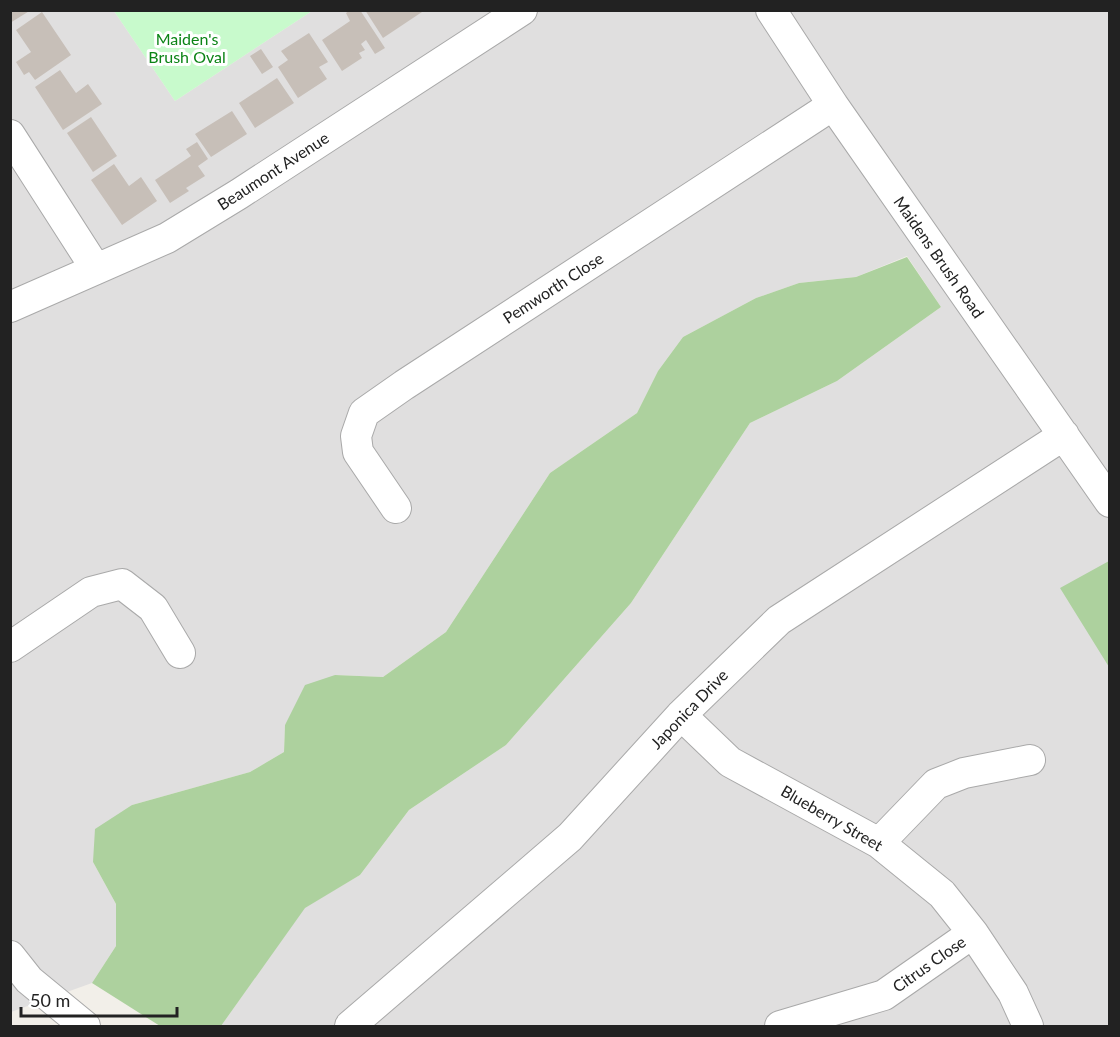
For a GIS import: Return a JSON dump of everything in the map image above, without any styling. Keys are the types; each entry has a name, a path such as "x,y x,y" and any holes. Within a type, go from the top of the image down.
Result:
{"street":[{"name":"Beaumont Avenue","path":"10,307 167,238 239,194 522,10"},
{"name":"Maidens Brush Road","path":"771,10 833,105 1110,502"},
{"name":"Pemworth Close","path":"396,508 358,452 356,436 364,414 404,385 833,105"},
{"path":"10,135 96,269"},
{"name":"Japonica Drive","path":"350,1026 570,837 681,715 779,620 1064,435"},
{"path":"10,647 91,592 122,584 153,608 180,653"},
{"name":"Blueberry Street","path":"681,715 730,762 879,843 942,894 973,933 1013,993 1028,1026"},
{"path":"879,843 936,784 964,773 1030,760"},
{"name":"Citrus Close","path":"780,1026 884,995 973,933"},
{"path":"10,956 28,980 85,1026"}],"shaded area":[{"path":"11,11 114,11 175,101 312,11 1109,11 1109,1026 221,1026 305,907 360,875 409,810 506,745 631,603 750,423 837,381 941,307 907,256 856,277 799,283 756,298 683,337 658,371 637,413 550,473 446,632 383,677 335,675 285,725 284,752 250,772 132,805 93,862 116,904 116,946 92,983 11,1012"}],"green space":[{"name":"Maiden's Brush Oval","path":"114,11 312,11 175,101"},
{"path":"907,257 941,307 837,381 750,423 631,603 506,745 409,810 360,875 305,908 221,1026 160,1026 92,983 116,946 116,904 93,862 95,829 132,805 250,772 284,752 285,725 305,685 335,675 383,677 446,632 550,473 637,413 658,371 683,337 756,298 799,283 856,277"},
{"path":"1109,561 1109,667 1060,588"}],"building":[{"path":"10,10 31,10 10,23"},
{"path":"350,10 360,10 385,48 375,54 366,40 361,44 365,50 359,53 362,58 342,71 322,40 350,21 346,13"},
{"path":"365,10 420,10 422,12 383,38"},
{"path":"42,12 71,55 35,80 29,72 24,75 16,62 31,52 16,30"},
{"path":"309,33 328,62 319,67 327,79 298,98 278,67 288,60 281,51"},
{"path":"261,49 273,67 262,74 250,56"},
{"path":"60,70 76,93 88,84 102,104 63,130 35,87"},
{"path":"277,78 294,103 255,128 239,103"},
{"path":"232,111 247,134 211,157 195,134"},
{"path":"91,117 117,156 93,172 67,133"},
{"path":"197,142 208,159 198,166 205,176 186,188 189,191 170,203 155,180 191,156 186,149"},
{"path":"114,164 129,186 141,177 157,201 122,225 91,180"}]}
